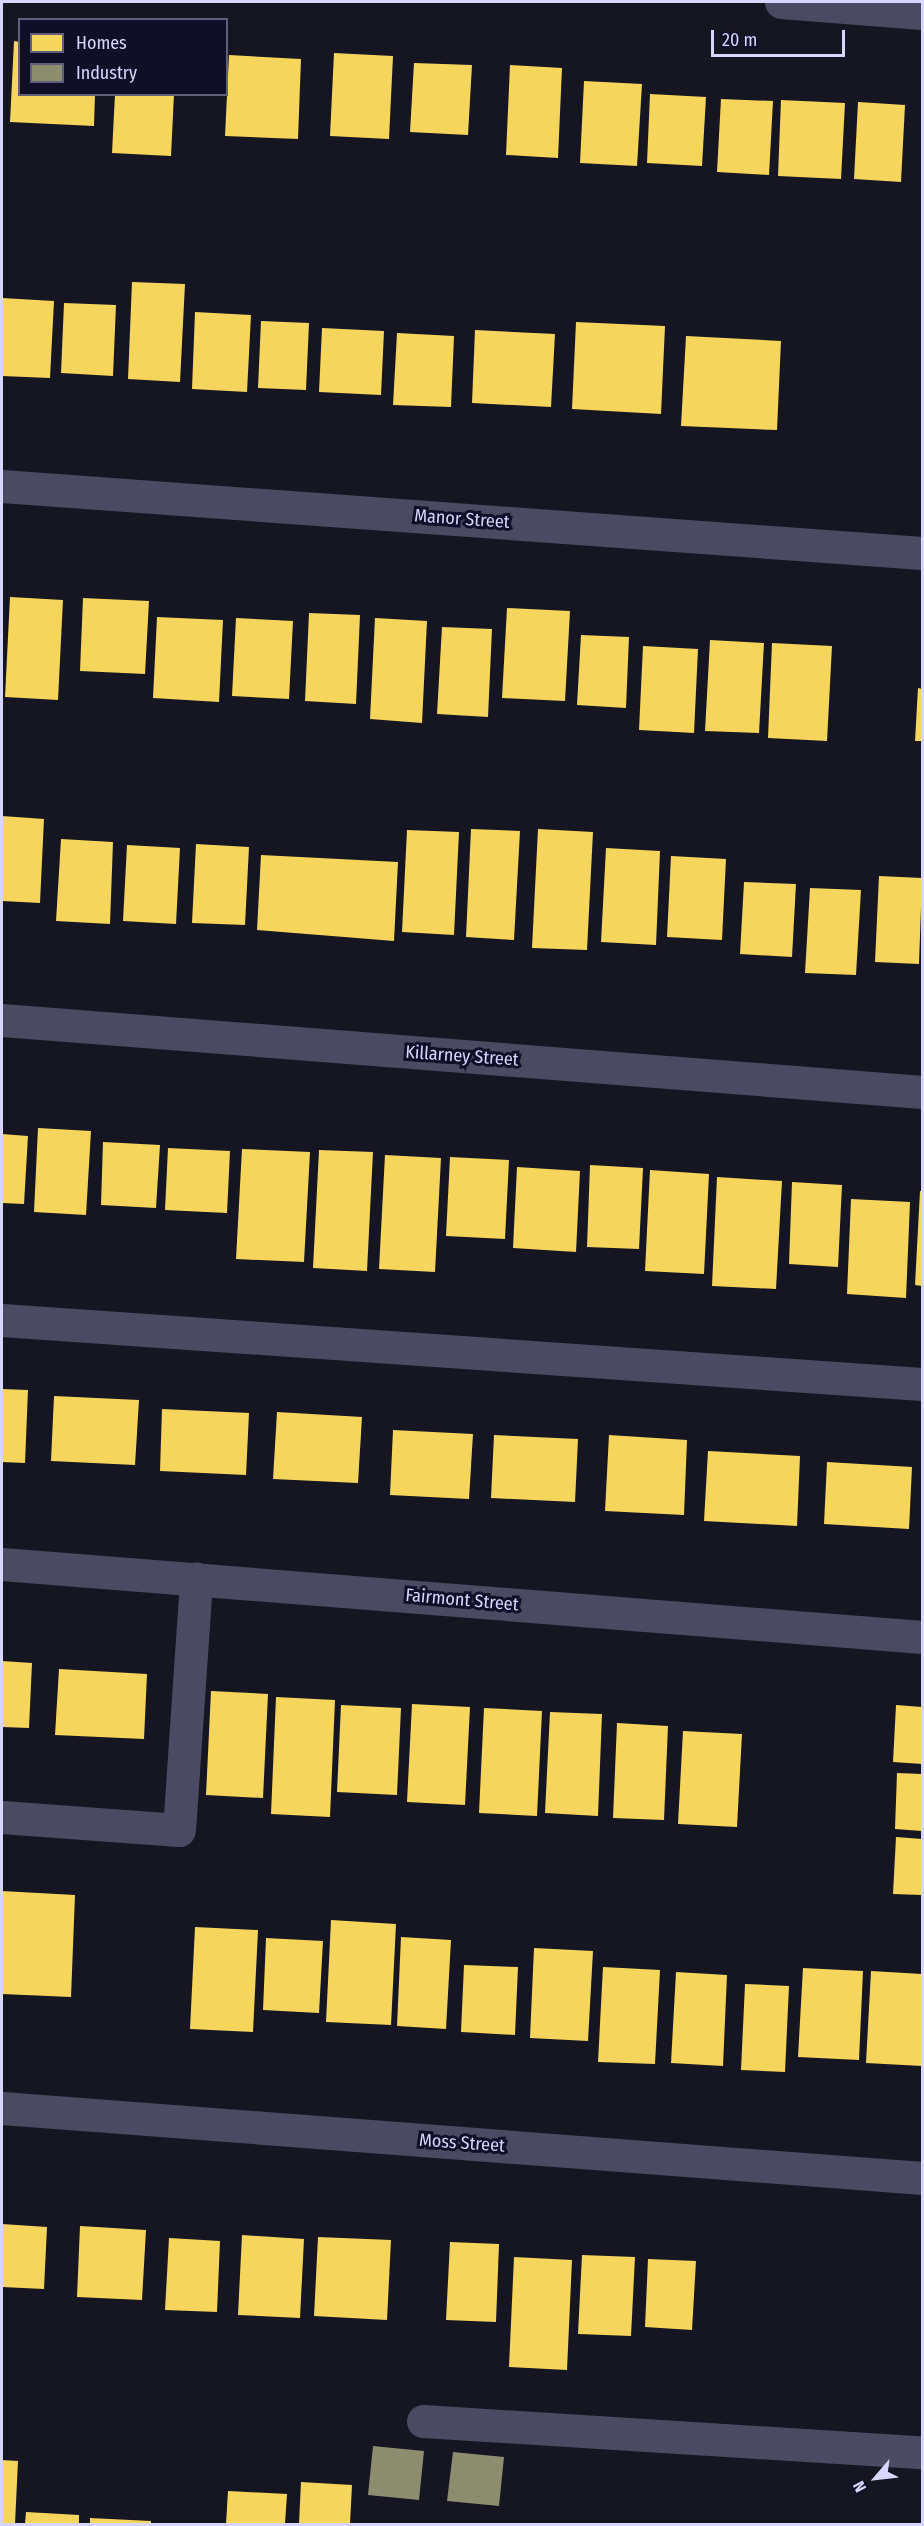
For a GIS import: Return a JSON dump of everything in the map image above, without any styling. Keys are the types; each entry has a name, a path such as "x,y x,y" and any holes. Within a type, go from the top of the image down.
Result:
{"street":[{"path":"781,2 922,13"},
{"name":"Manor Street","path":"2,486 922,552"},
{"name":"Killarney Street","path":"2,1020 922,1092"},
{"path":"2,1320 922,1384"},
{"name":"Fairmont Street","path":"2,1564 922,1637"},
{"path":"2,1817 178,1830 196,1579"},
{"name":"Moss Street","path":"2,2108 922,2178"},
{"path":"423,2421 922,2452"}],"building: Homes":[{"path":"14,41 18,42 18,96 95,96 94,126 10,122"},
{"path":"334,53 393,56 389,139 330,136"},
{"path":"229,55 301,59 298,139 225,136"},
{"path":"414,63 472,65 468,135 410,132"},
{"path":"510,65 562,68 558,158 506,155"},
{"path":"584,81 642,84 637,166 580,163"},
{"path":"650,94 706,97 702,166 647,163"},
{"path":"115,96 174,96 171,156 112,153"},
{"path":"721,99 773,101 769,175 717,172"},
{"path":"781,100 845,103 841,179 778,176"},
{"path":"858,102 905,105 901,182 854,179"},
{"path":"132,282 185,284 180,382 128,379"},
{"path":"2,298 54,301 50,378 2,376"},
{"path":"64,303 116,305 113,376 61,373"},
{"path":"195,312 251,315 247,392 192,389"},
{"path":"261,321 309,323 306,390 258,388"},
{"path":"576,322 665,326 661,414 572,409"},
{"path":"322,328 384,331 381,395 319,392"},
{"path":"475,330 555,334 551,407 472,403"},
{"path":"397,333 454,336 451,407 393,405"},
{"path":"686,336 781,341 777,430 681,426"},
{"path":"10,597 63,600 58,700 5,697"},
{"path":"83,598 149,601 145,674 80,671"},
{"path":"507,608 570,611 565,701 502,698"},
{"path":"309,613 360,615 356,704 305,701"},
{"path":"157,617 223,620 219,702 153,698"},
{"path":"236,618 293,621 289,699 232,696"},
{"path":"375,618 427,621 422,723 370,719"},
{"path":"442,627 492,629 488,717 437,714"},
{"path":"581,635 629,637 626,708 577,705"},
{"path":"710,640 764,643 759,733 705,731"},
{"path":"772,643 832,646 827,741 768,738"},
{"path":"643,646 698,649 694,733 639,730"},
{"path":"918,688 922,689 922,741 915,741"},
{"path":"2,816 44,819 40,903 2,901"},
{"path":"471,829 520,831 514,940 466,937"},
{"path":"538,829 593,832 587,950 532,948"},
{"path":"407,830 459,832 454,935 402,932"},
{"path":"61,839 113,842 110,924 56,921"},
{"path":"196,844 249,847 245,925 192,923"},
{"path":"127,845 180,848 176,924 123,921"},
{"path":"606,848 660,851 656,945 601,942"},
{"path":"261,855 398,862 394,941 257,930"},
{"path":"671,856 726,859 722,940 667,937"},
{"path":"879,876 922,878 919,964 875,962"},
{"path":"744,882 796,884 792,957 740,954"},
{"path":"810,888 861,890 856,975 805,973"},
{"path":"38,1128 91,1131 86,1215 34,1212"},
{"path":"2,1134 28,1136 24,1204 2,1203"},
{"path":"103,1142 160,1145 156,1208 101,1205"},
{"path":"168,1148 230,1151 227,1213 165,1210"},
{"path":"242,1149 310,1152 304,1262 236,1259"},
{"path":"319,1150 373,1152 367,1271 313,1268"},
{"path":"385,1155 441,1158 435,1272 379,1269"},
{"path":"450,1157 509,1160 505,1239 446,1236"},
{"path":"590,1165 643,1168 639,1249 587,1247"},
{"path":"517,1167 580,1171 576,1252 513,1248"},
{"path":"650,1170 709,1174 704,1274 645,1271"},
{"path":"717,1177 782,1181 776,1289 712,1286"},
{"path":"792,1182 842,1185 838,1267 789,1264"},
{"path":"920,1191 922,1191 922,1286 915,1285"},
{"path":"851,1199 910,1202 906,1298 847,1294"},
{"path":"2,1389 28,1390 25,1463 2,1462"},
{"path":"54,1396 139,1400 135,1465 51,1461"},
{"path":"162,1409 249,1413 246,1475 160,1471"},
{"path":"277,1412 362,1417 358,1483 273,1479"},
{"path":"393,1430 473,1434 469,1499 390,1495"},
{"path":"494,1435 578,1439 575,1502 491,1498"},
{"path":"609,1435 687,1440 684,1515 605,1511"},
{"path":"708,1451 800,1456 797,1526 704,1521"},
{"path":"827,1462 912,1467 909,1529 824,1524"},
{"path":"2,1661 32,1663 29,1728 2,1727"},
{"path":"59,1669 147,1674 144,1739 55,1735"},
{"path":"211,1691 268,1694 263,1798 206,1795"},
{"path":"276,1697 335,1700 330,1817 271,1814"},
{"path":"412,1704 470,1707 465,1805 407,1802"},
{"path":"341,1705 401,1708 397,1795 337,1792"},
{"path":"896,1705 922,1707 922,1764 893,1762"},
{"path":"484,1708 542,1711 537,1816 479,1813"},
{"path":"550,1712 602,1714 598,1816 545,1813"},
{"path":"617,1723 668,1726 664,1820 613,1818"},
{"path":"683,1731 742,1734 737,1827 678,1824"},
{"path":"897,1773 922,1774 922,1831 895,1829"},
{"path":"896,1837 922,1839 922,1895 893,1894"},
{"path":"2,1891 75,1895 71,1997 2,1994"},
{"path":"331,1920 396,1924 391,2025 326,2022"},
{"path":"195,1927 258,1930 253,2032 190,2029"},
{"path":"401,1937 451,1940 446,2029 397,2026"},
{"path":"266,1938 323,1941 319,2013 263,2010"},
{"path":"534,1948 593,1951 588,2041 530,2038"},
{"path":"464,1965 518,1967 515,2035 461,2032"},
{"path":"603,1967 660,1970 655,2064 598,2062"},
{"path":"803,1968 863,1971 859,2060 798,2057"},
{"path":"871,1971 922,1974 922,2066 866,2063"},
{"path":"676,1972 727,1975 723,2066 671,2063"},
{"path":"745,1984 789,1986 785,2072 741,2070"},
{"path":"2,2224 47,2227 44,2289 2,2287"},
{"path":"80,2226 146,2230 142,2300 77,2297"},
{"path":"242,2235 304,2239 300,2318 238,2315"},
{"path":"318,2237 391,2240 387,2320 314,2316"},
{"path":"169,2238 220,2241 217,2312 165,2310"},
{"path":"450,2242 499,2244 496,2322 446,2320"},
{"path":"582,2255 635,2257 631,2336 578,2334"},
{"path":"514,2257 572,2260 567,2370 509,2367"},
{"path":"648,2259 696,2261 692,2330 645,2327"},
{"path":"2,2460 18,2461 15,2524 2,2524"},
{"path":"301,2482 352,2485 350,2524 299,2524"},
{"path":"228,2491 287,2494 285,2524 226,2524"},
{"path":"26,2512 79,2515 79,2524 25,2524"},
{"path":"90,2518 151,2521 151,2524 90,2524"}],"building: Industry":[{"path":"373,2446 424,2451 419,2500 368,2495"},
{"path":"453,2452 504,2457 499,2506 447,2501"}]}
